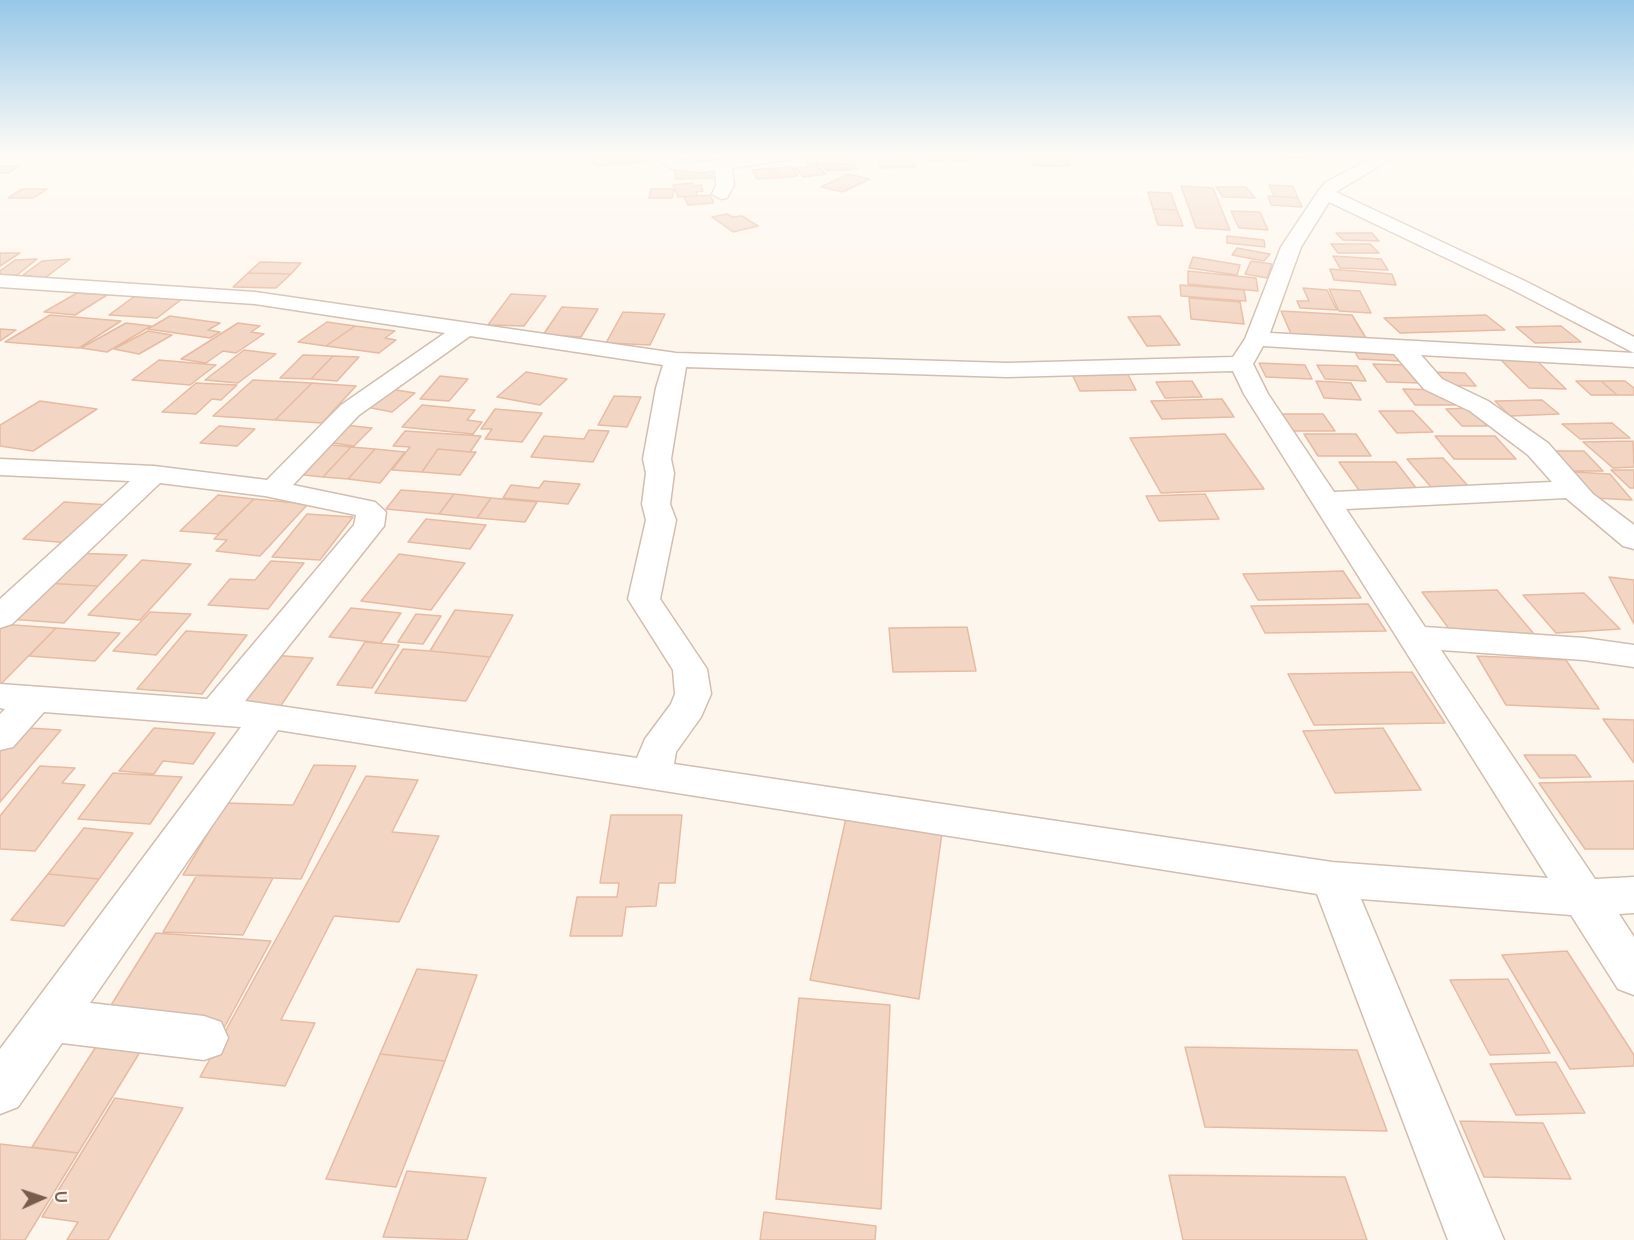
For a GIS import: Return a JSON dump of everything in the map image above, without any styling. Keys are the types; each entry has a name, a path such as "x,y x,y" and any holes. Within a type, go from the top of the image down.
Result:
{"street":[{"path":"1314,212 1291,247 1249,352 1256,394 1634,975"},
{"path":"1363,212 1520,286 1634,346"},
{"path":"0,280 255,298 676,360 1007,370 1249,352 1400,345 1634,360"},
{"path":"273,490 350,410 463,330"},
{"path":"1400,345 1433,384 1479,406 1538,449 1574,489 1634,540"},
{"path":"653,775 658,749 688,708 693,694 690,669 647,608 644,599 661,520 656,504 660,473 657,459 668,388 676,360"},
{"path":"0,467 154,474 273,490 365,508 371,512 372,518 369,526 216,712"},
{"path":"0,617 154,474"},
{"path":"1325,501 1574,489"},
{"path":"1413,637 1584,649 1634,656"},
{"path":"0,696 268,716 1332,879 1582,898 1634,895"},
{"path":"0,737 36,698"},
{"path":"0,1090 268,716"},
{"path":"1332,879 1476,1240"},
{"path":"50,1020 204,1038"}],"building":[{"path":"1154,212 1178,212 1183,226 1158,225"},
{"path":"1190,212 1223,212 1230,230 1196,228"},
{"path":"1231,212 1260,212 1268,230 1239,228"},
{"path":"727,214 733,217 742,216 758,226 733,232 712,217"},
{"path":"1336,233 1372,233 1379,241 1343,240"},
{"path":"1227,236 1264,240 1265,247 1227,243"},
{"path":"1331,244 1370,244 1379,253 1338,253"},
{"path":"1237,248 1270,254 1264,261 1232,255"},
{"path":"0,253 20,253 0,266"},
{"path":"1333,256 1381,259 1388,270 1340,268"},
{"path":"1193,257 1240,265 1237,275 1189,268"},
{"path":"37,259 17,275 0,276 0,271 15,260"},
{"path":"70,259 45,278 23,275 42,261"},
{"path":"1251,261 1272,264 1267,278 1245,274"},
{"path":"260,262 301,263 291,274 248,273"},
{"path":"1330,269 1392,274 1396,285 1334,280"},
{"path":"1188,271 1256,278 1258,291 1188,284"},
{"path":"248,273 291,274 276,288 233,287"},
{"path":"1180,285 1244,290 1246,301 1181,296"},
{"path":"1303,288 1327,290 1337,310 1300,308 1297,301 1309,301"},
{"path":"1329,289 1360,291 1371,313 1339,311"},
{"path":"77,293 107,295 75,315 44,312"},
{"path":"139,293 186,296 157,318 109,315"},
{"path":"511,294 546,296 524,326 488,325"},
{"path":"1189,298 1240,302 1244,324 1191,319"},
{"path":"562,307 598,309 581,337 543,335"},
{"path":"1281,311 1352,315 1366,338 1291,334"},
{"path":"623,312 665,314 650,345 606,343"},
{"path":"50,315 121,321 79,348 5,342"},
{"path":"1486,315 1505,330 1400,333 1384,318"},
{"path":"170,316 220,323 208,330 220,332 210,338 148,329"},
{"path":"1160,316 1180,345 1147,346 1128,317"},
{"path":"327,322 355,326 326,346 298,342"},
{"path":"126,323 151,326 107,352 81,348"},
{"path":"238,323 260,326 251,332 264,334 236,353 223,351 206,363 181,359"},
{"path":"355,326 395,331 385,338 396,340 379,353 326,346"},
{"path":"1561,326 1581,342 1535,343 1516,327"},
{"path":"0,329 16,330 0,341"},
{"path":"148,331 172,335 139,354 114,349"},
{"path":"1351,345 1390,347 1399,361 1359,359"},
{"path":"244,350 276,354 238,383 205,380"},
{"path":"303,355 333,356 311,379 280,378"},
{"path":"1496,355 1531,355 1566,389 1529,388"},
{"path":"333,356 359,357 337,381 311,379"},
{"path":"159,360 216,365 190,385 132,380"},
{"path":"1259,363 1305,365 1312,379 1266,377"},
{"path":"1373,364 1407,365 1421,383 1387,382"},
{"path":"1317,365 1357,366 1366,381 1325,379"},
{"path":"1126,371 1136,390 1080,391 1071,372"},
{"path":"526,372 567,379 540,405 497,397"},
{"path":"1429,372 1465,373 1476,386 1440,385"},
{"path":"440,376 468,379 449,401 420,399"},
{"path":"253,380 312,383 275,420 213,416"},
{"path":"1192,381 1202,397 1165,398 1156,382"},
{"path":"1316,381 1351,383 1361,400 1324,398"},
{"path":"1576,381 1601,381 1617,395 1591,395"},
{"path":"1601,381 1625,381 1634,388 1634,395 1617,395"},
{"path":"196,383 237,385 221,400 212,399 196,414 162,412"},
{"path":"312,383 356,386 322,423 275,420"},
{"path":"384,388 415,393 392,412 361,406"},
{"path":"1403,389 1444,390 1458,405 1415,405"},
{"path":"614,396 641,397 627,427 598,425"},
{"path":"1222,399 1234,417 1162,419 1151,401"},
{"path":"1542,400 1559,414 1510,416 1495,401"},
{"path":"40,401 97,409 33,451 0,446 0,425"},
{"path":"422,405 475,410 467,420 482,422 473,434 402,427"},
{"path":"1470,408 1487,426 1462,426 1446,409"},
{"path":"495,409 542,413 522,442 485,439 492,429 481,429"},
{"path":"1379,411 1413,411 1433,432 1397,433"},
{"path":"1281,414 1323,414 1335,431 1292,431"},
{"path":"1612,423 1630,438 1580,439 1562,424"},
{"path":"344,425 372,428 354,446 326,442"},
{"path":"219,426 255,429 237,446 200,443"},
{"path":"589,430 609,431 593,462 531,457 544,436 584,439"},
{"path":"405,431 481,436 470,452 438,449 422,472 392,470 410,447 393,446"},
{"path":"1225,434 1264,489 1161,493 1130,438"},
{"path":"1304,434 1356,434 1371,456 1318,456"},
{"path":"1435,436 1495,436 1516,459 1454,459"},
{"path":"1633,441 1634,467 1613,468 1583,442"},
{"path":"322,444 351,447 323,477 294,474"},
{"path":"351,447 375,449 348,479 323,477"},
{"path":"375,449 405,452 380,483 348,479"},
{"path":"438,449 476,452 460,475 422,472"},
{"path":"1543,451 1584,451 1603,471 1561,471"},
{"path":"1443,458 1469,487 1431,487 1407,459"},
{"path":"1339,462 1396,462 1420,493 1361,493"},
{"path":"1611,470 1634,470 1634,488 1630,488"},
{"path":"1573,472 1610,474 1632,500 1594,498"},
{"path":"544,481 580,484 568,504 503,498 511,485 539,488"},
{"path":"401,490 454,494 439,514 386,509"},
{"path":"454,494 491,498 477,518 439,514"},
{"path":"1205,494 1219,519 1159,521 1146,496"},
{"path":"218,495 254,499 218,534 180,531"},
{"path":"491,498 537,502 525,522 477,518"},
{"path":"254,499 308,504 260,556 216,551 227,540 214,539"},
{"path":"64,502 109,505 69,543 23,539"},
{"path":"307,514 353,517 320,560 272,557"},
{"path":"426,519 486,525 470,549 408,542"},
{"path":"74,553 127,555 98,586 45,583"},
{"path":"399,554 465,563 431,610 361,601"},
{"path":"142,560 191,564 140,620 88,615"},
{"path":"271,561 304,563 268,609 208,605 230,579 255,580"},
{"path":"1343,571 1361,598 1258,600 1243,574"},
{"path":"1609,577 1634,580 1634,624"},
{"path":"45,583 98,586 64,623 8,619"},
{"path":"1497,590 1534,634 1455,637 1422,592"},
{"path":"1584,593 1620,629 1556,633 1523,595"},
{"path":"1368,604 1386,631 1265,633 1251,606"},
{"path":"351,608 401,613 381,643 329,637"},
{"path":"455,610 513,615 490,657 430,651"},
{"path":"150,612 191,614 156,655 113,651"},
{"path":"416,614 441,616 423,644 398,642"},
{"path":"0,624 56,628 1,684 0,684"},
{"path":"967,627 976,671 893,672 889,628"},
{"path":"56,628 120,633 95,661 29,656"},
{"path":"186,631 247,635 202,694 137,689"},
{"path":"365,642 399,645 372,688 337,685"},
{"path":"403,649 490,657 466,701 375,693"},
{"path":"271,655 313,658 280,707 235,703"},
{"path":"1477,656 1566,660 1599,709 1506,705"},
{"path":"1412,672 1445,723 1314,725 1288,674"},
{"path":"1603,719 1634,720 1634,763"},
{"path":"13,727 61,730 0,802 0,742"},
{"path":"154,728 215,733 193,764 163,761 154,774 119,771"},
{"path":"1383,728 1421,790 1335,793 1303,731"},
{"path":"1524,755 1575,755 1591,777 1540,778"},
{"path":"314,765 356,766 301,879 183,875 226,803 293,805"},
{"path":"40,766 75,768 62,783 85,785 35,851 0,849 0,816"},
{"path":"113,773 182,777 150,824 78,819"},
{"path":"366,776 418,780 392,832 439,836 399,922 334,916 281,1020 315,1023 285,1086 200,1077"},
{"path":"1634,781 1634,849 1585,849 1539,783"},
{"path":"611,815 682,815 675,883 659,883 656,906 626,907 622,936 570,936 577,897 617,897 619,883 600,883"},
{"path":"846,818 942,833 919,999 810,980"},
{"path":"84,828 133,833 99,879 48,874"},
{"path":"48,874 99,879 64,926 11,920"},
{"path":"197,875 273,878 243,935 163,932"},
{"path":"156,933 271,941 224,1028 103,1018"},
{"path":"1567,951 1634,1055 1634,1066 1570,1069 1502,955"},
{"path":"417,969 477,975 445,1061 380,1054"},
{"path":"1508,979 1550,1053 1490,1055 1450,980"},
{"path":"799,998 890,1005 881,1209 776,1199"},
{"path":"104,1034 148,1039 78,1153 32,1147"},
{"path":"1185,1047 1357,1050 1387,1131 1205,1127"},
{"path":"380,1054 445,1061 396,1187 326,1179"},
{"path":"1556,1062 1585,1113 1516,1115 1490,1064"},
{"path":"115,1098 183,1108 108,1240 67,1240 78,1222 42,1217"},
{"path":"1460,1121 1543,1123 1571,1179 1484,1177"},
{"path":"0,1144 78,1153 25,1240 0,1240"},
{"path":"407,1171 486,1178 467,1240 383,1237"},
{"path":"1169,1175 1345,1177 1367,1240 1183,1240"},
{"path":"764,1212 876,1226 875,1240 760,1240"}]}
